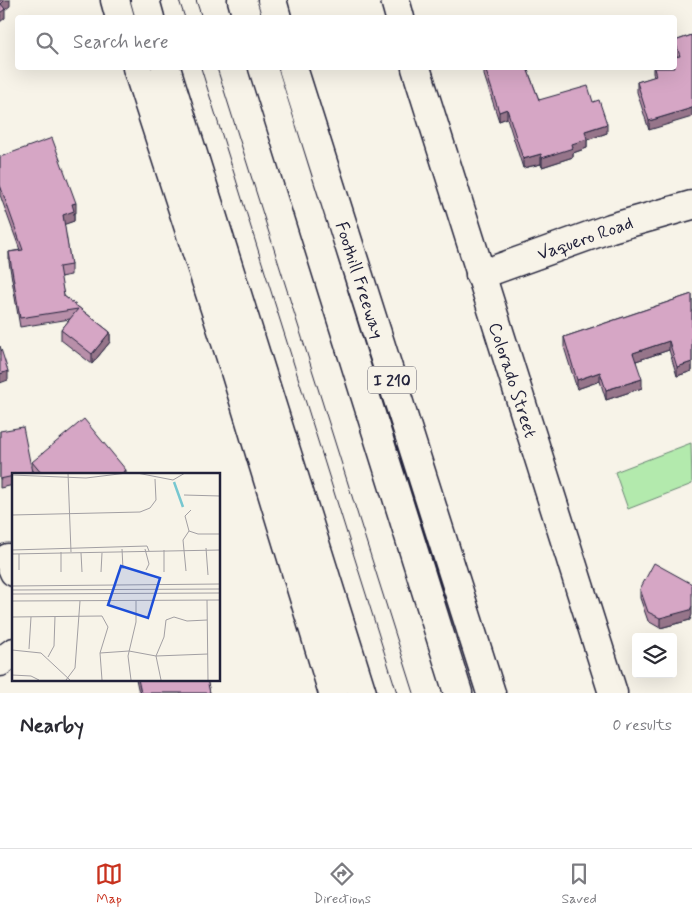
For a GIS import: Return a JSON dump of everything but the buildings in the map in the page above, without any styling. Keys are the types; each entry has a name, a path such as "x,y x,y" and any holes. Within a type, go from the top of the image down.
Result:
{"main road":[{"path":"115,0 119,15"},
{"path":"145,0 149,15"},
{"path":"242,0 246,15"},
{"path":"272,0 276,15"},
{"path":"394,0 399,15"},
{"path":"138,70 230,355 333,693"},
{"path":"167,70 362,693"},
{"path":"264,70 458,693"},
{"name":"Foothill Freeway","path":"294,70 491,693"},
{"name":"Colorado Street","path":"417,70 612,693"},
{"name":"Vaquero Road","path":"480,275 611,228 692,205"},
{"path":"0,662 12,653"}],"green space":[{"path":"691,443 692,484 628,509 615,472"}],"tram line":[{"path":"179,0 184,15"},
{"path":"196,0 201,15"},
{"path":"202,70 397,693"},
{"path":"218,70 414,693"}]}
